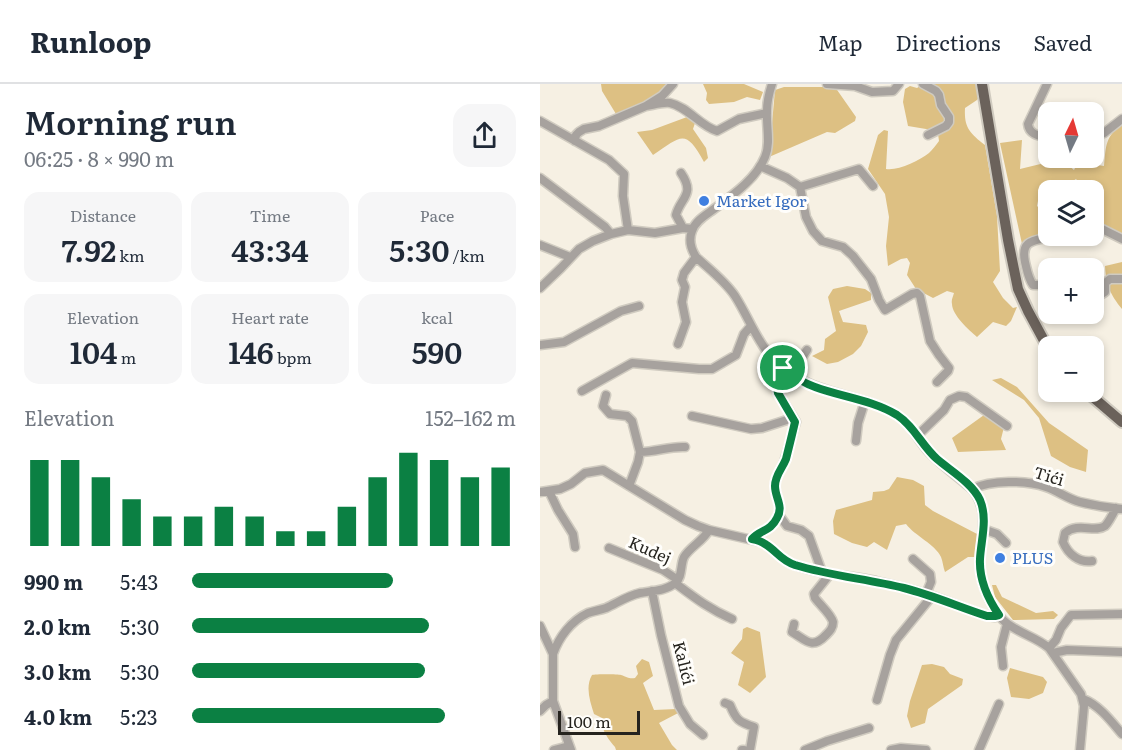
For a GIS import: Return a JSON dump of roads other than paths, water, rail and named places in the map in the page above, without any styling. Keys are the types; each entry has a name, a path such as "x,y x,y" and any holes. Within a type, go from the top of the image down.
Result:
{"main road":[{"path":"982,84 1018,289 1042,336"},
{"path":"1099,402 1122,422"}],"street":[{"path":"575,141 576,135 584,129 599,126 646,106 662,96 673,84"},
{"path":"540,288 579,249 611,234 628,230 655,233 688,229 737,192 760,166 767,153 766,113 772,84"},
{"path":"827,84 855,86 872,93 893,91 899,84"},
{"path":"923,84 936,91 949,117 946,126 928,135"},
{"path":"1038,102 1047,84"},
{"path":"646,106 669,103 717,131 740,119 766,113"},
{"path":"1038,103 1028,124 1028,129 1038,136"},
{"path":"1104,133 1122,119"},
{"path":"540,122 609,160 624,174 623,196 628,230"},
{"path":"760,166 787,178 800,187 806,217 813,231 822,241 843,247 853,256 871,279 885,310 912,294 917,293 920,296 930,342 949,368 937,382"},
{"path":"800,187 859,169 873,186"},
{"path":"681,173 685,178 687,190 676,215 688,229 690,247 696,257 723,281 734,295 766,350 787,371 814,387 865,401 900,417 910,426 931,454 972,489 983,509 980,571 986,592 1007,624 1052,648 1122,652"},
{"path":"540,178 611,234"},
{"path":"1104,230 1122,240"},
{"path":"1038,240 1024,246 1023,253 1030,281 1033,285 1038,285"},
{"path":"540,245 570,256"},
{"path":"678,344 686,322 686,314 682,307 685,287 682,280 684,273 696,257"},
{"path":"1104,293 1105,283 1110,279 1122,279"},
{"path":"540,345 564,342 621,311 639,306"},
{"path":"582,391 632,363 712,369 736,355 744,334 751,326"},
{"path":"752,539 771,527 779,514 780,508 775,487 777,476 785,462 795,422 783,403 777,387 787,371 807,350"},
{"path":"606,395 603,406 605,410 610,414 627,416 632,421 640,452 629,486"},
{"path":"917,436 944,410 950,400 959,396 966,397 1007,426"},
{"path":"856,441 856,429 865,401"},
{"path":"692,417 751,429 762,428 793,418"},
{"path":"640,452 653,452 676,446 685,447"},
{"path":"575,547 573,534 544,492 571,484 585,473 603,470 685,520 709,530 752,539 768,545 791,564 929,595 987,616 999,615"},
{"name":"Tići","path":"972,489 978,486 1030,483 1046,487 1081,503 1119,509"},
{"name":"Tići","path":"1092,561 1084,562 1068,551 1063,542 1065,533 1073,528 1102,528 1119,509"},
{"path":"779,514 787,526 801,530 809,536 826,573"},
{"path":"983,529 998,534 1006,543"},
{"path":"554,750 570,748 553,701 553,654 562,636 577,620 588,613 606,608 628,596 664,588 677,581 684,557 709,530"},
{"name":"Kudej","path":"609,548 663,570 704,605 732,619"},
{"path":"877,700 896,640 929,595 930,574 913,559"},
{"path":"794,624 792,632 807,642 813,643 819,642 833,626 832,619 814,594 826,573"},
{"name":"Kalići","path":"652,591 679,706 690,724 703,735"},
{"path":"1052,648 1060,628 1071,615 1122,614"},
{"path":"1003,666 1001,647 1007,624"},
{"path":"541,630 553,654"},
{"path":"1052,648 1083,699 1080,750"},
{"path":"1083,699 1102,711 1122,734"},
{"path":"540,711 553,701"},
{"path":"725,703 730,705 734,717 754,727 750,750"},
{"path":"978,750 999,704"},
{"path":"805,750 869,728"},
{"path":"891,750 901,748 926,750"}],"place":[{"name":"Market Igor","path":"704,201"},
{"name":"PLUS","path":"1000,558"}]}
